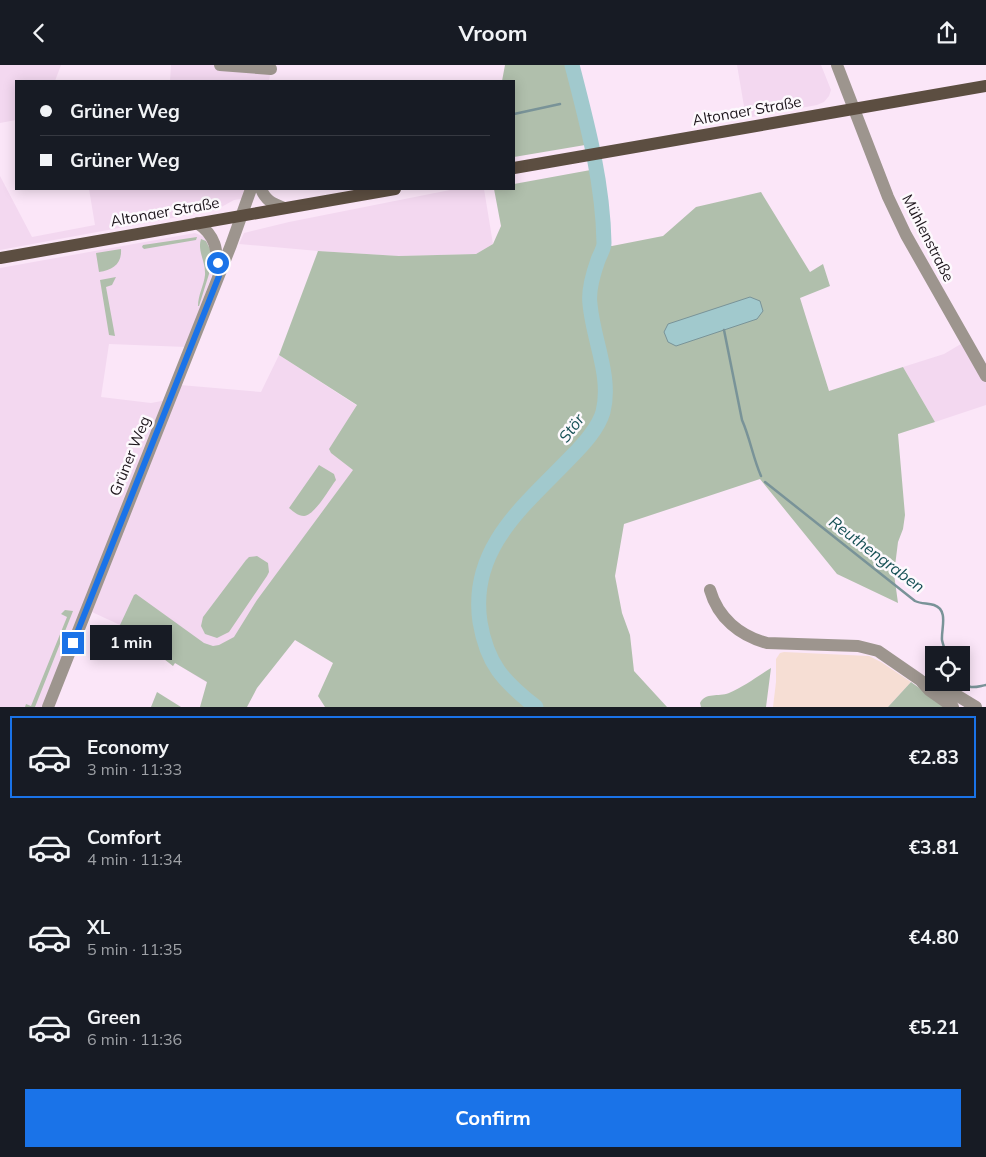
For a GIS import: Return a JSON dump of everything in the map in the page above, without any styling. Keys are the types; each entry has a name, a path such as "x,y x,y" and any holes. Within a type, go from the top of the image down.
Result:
{"main road":[{"name":"Altonaer Straße","path":"515,168 986,86"},
{"name":"Altonaer Straße","path":"0,258 389,190"}],"street":[{"path":"220,65 270,72"},
{"name":"Mühlenstraße","path":"837,65 888,197 906,235 986,376"},
{"name":"Grüner Weg","path":"48,707 219,276 251,190"},
{"path":"262,190 270,203 284,208"},
{"path":"197,223 206,229 212,237 217,250 219,276"},
{"path":"710,590 718,611 730,624 754,640 767,643 858,646 878,651 953,707"},
{"path":"920,681 948,690 976,707"}],"shaded area":[{"path":"0,65 61,65 55,80 15,80 15,120 0,123"},
{"path":"171,65 220,65 271,69 269,80 170,80"},
{"path":"505,65 579,65 597,143 515,157 515,80 502,80"},
{"path":"737,65 821,65 831,90 824,102 817,105 746,118"},
{"path":"596,169 604,245 612,246 663,236 696,207 761,192 810,272 823,264 830,286 800,298 829,391 903,367 935,422 898,434 905,515 903,529 898,542 894,574 898,603 837,574 760,479 624,524 615,576 622,613 630,635 634,671 667,707 325,707 318,696 333,663 295,640 257,688 247,707 200,707 207,682 175,663 173,666 120,625 136,594 204,643 213,646 219,645 234,637 257,600 353,470 331,453 329,449 357,405 279,355 318,251 399,256 476,254 493,244 501,226 494,190 515,190 515,184"},
{"path":"0,176 32,237 95,225 89,190 251,190 247,198 234,200 216,210 0,250"},
{"path":"450,190 484,190 493,244 476,254 399,256 239,244 244,233 289,222"},
{"path":"195,233 207,238 217,250 212,275 186,347 109,344 101,397 151,403 167,400 43,707 0,707 0,268"},
{"path":"197,237 196,240 144,249 142,247 143,245"},
{"path":"201,239 206,241 212,253 209,274 198,306 205,275 200,248"},
{"path":"121,249 120,259 116,265 108,270 99,272 96,253"},
{"path":"116,277 112,285 106,287 115,336 109,335 100,280"},
{"path":"750,297 760,301 763,311 757,319 676,346 668,342 664,332 668,324"},
{"path":"966,341 986,376 986,405 935,422 903,367 944,354"},
{"path":"279,355 359,407 367,469 236,672 247,707 175,663 173,666 120,625 92,612 180,385 261,392"},
{"path":"319,465 334,474 336,480 313,511 308,515 300,515 289,508"},
{"path":"257,556 268,563 269,572 267,576 229,632 217,638 205,634 201,626 203,617 246,560 249,557"},
{"path":"65,610 73,611 35,707 25,707 26,704 31,706 67,617 61,614"},
{"path":"780,653 869,656 911,682 888,707 773,707 776,659"},
{"path":"771,668 766,707 701,707 700,703 706,697 729,693"},
{"path":"911,682 946,707 888,707"},
{"path":"157,692 181,707 151,707"}],"waterway":[{"name":"Stör","path":"536,707 514,689 498,671 492,660 483,637 480,622 479,596 483,572 492,550 504,530 535,493 585,442 598,425 603,412 605,399 604,371 590,299 593,276 604,245 603,220 593,153 572,65"},
{"path":"515,114 560,104"},
{"name":"Reuthengraben","path":"724,330 742,420 761,476"},
{"name":"Reuthengraben","path":"765,482 915,601 939,607 943,615 942,640 944,646"},
{"name":"Reuthengraben","path":"970,687 986,685"}],"route":[{"path":"73,643 219,276 218,263"}]}
